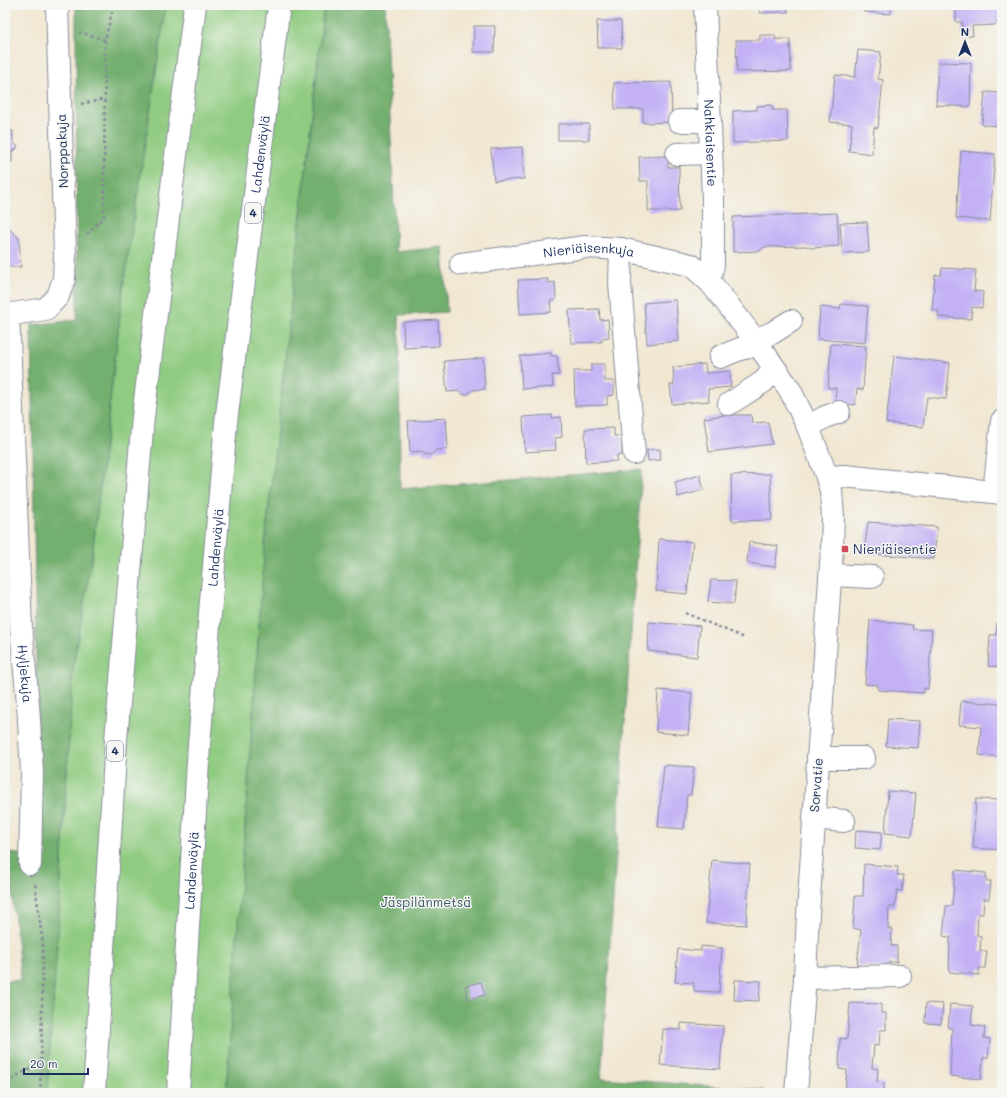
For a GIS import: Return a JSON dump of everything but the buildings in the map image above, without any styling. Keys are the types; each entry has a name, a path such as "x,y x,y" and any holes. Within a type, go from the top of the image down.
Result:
{"main road":[{"name":"Norppakuja","path":"7,314 46,309 58,296 64,279 65,256 57,5"},
{"name":"4","path":"94,1091 116,740 143,417 195,5"},
{"name":"Lahdenväylä","path":"178,1092 199,745 226,422 279,5"},
{"name":"Nahkiaisentie","path":"705,5 711,152 713,265 710,281"},
{"path":"679,121 710,121"},
{"path":"677,154 711,152"},
{"name":"Nieriäisenkuja","path":"461,264 585,247 621,249 691,265 710,281"},
{"path":"621,249 620,283 634,453"},
{"path":"710,281 790,390 808,426 827,477 844,476 998,492 1002,421"},
{"name":"Hyljekuja","path":"7,314 21,627 32,772 30,864"},
{"path":"720,357 756,342 791,321"},
{"path":"729,404 763,382 775,369"},
{"path":"808,426 839,412"},
{"name":"Sorvatie","path":"796,1093 805,978 814,818 831,575 833,517 831,491 827,477"},
{"path":"831,575 872,577"},
{"path":"818,758 864,758"},
{"path":"814,818 844,821"},
{"path":"805,978 900,976"}],"path":[{"path":"65,256 104,217 105,40 112,12 112,5"},
{"path":"686,612 745,638"},
{"path":"30,864 34,879 43,945 40,1093"},
{"path":"5,1089 16,1076 41,1064"}],"green space":[{"path":"76,5 166,5 123,289 91,564 73,666 47,1092 5,1092 5,981 21,980 8,853 39,856 31,325 77,320"},
{"path":"166,5 324,5 265,543 226,1093 46,1093 58,931 73,666 91,564 123,289"},
{"name":"Jäspilänmetsä","path":"324,5 385,5 396,252 443,247 447,312 399,315 400,489 642,469 601,1078 763,1090 763,1093 226,1093 265,543"}],"place":[{"name":"Nieriäisentie","path":"845,549"}]}
